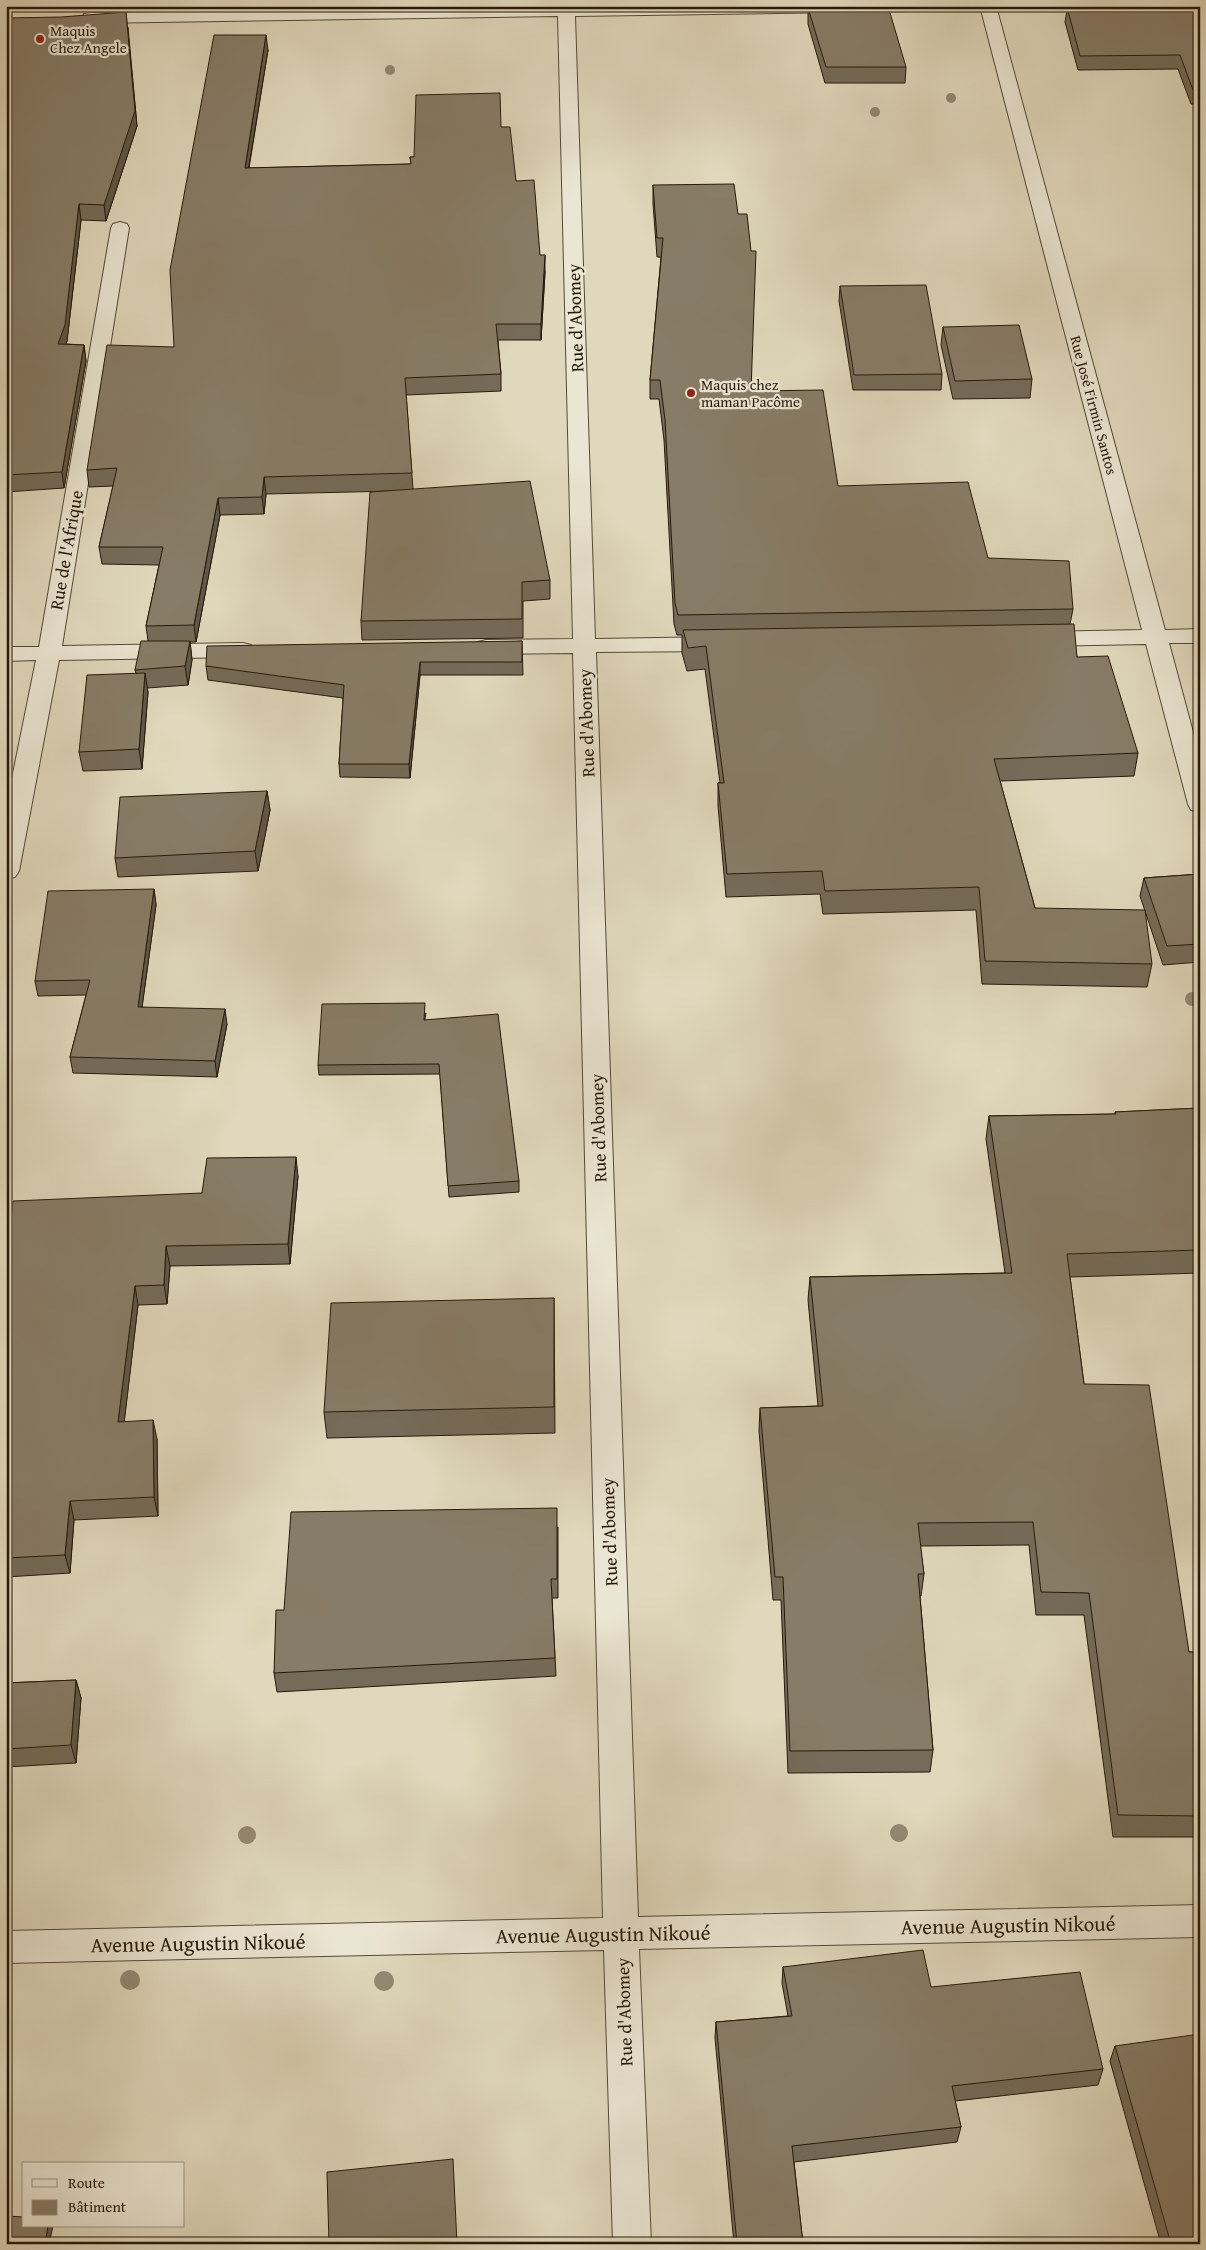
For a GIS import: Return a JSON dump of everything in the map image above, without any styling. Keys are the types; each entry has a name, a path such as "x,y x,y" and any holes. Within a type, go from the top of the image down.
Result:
{"street":[{"path":"75,18 912,6"},
{"name":"Rue José Firmin Santos","path":"988,6 1200,804"},
{"name":"Rue d'Abomey","path":"566,11 621,1934 632,2244"},
{"name":"Rue de l'Afrique","path":"6,872 49,653 120,228"},
{"path":"1018,639 1200,636"},
{"path":"465,647 742,643"},
{"path":"6,654 267,650"},
{"name":"Avenue Augustin Nikoué","path":"6,1947 1200,1921"}],"building":[{"path":"888,6 906,67 826,67 808,8"},
{"path":"1200,6 1200,90 1193,90 1180,55 1080,56 1067,7"},
{"path":"126,12 135,111 104,205 79,204 65,325 58,344 84,345 62,472 6,475 6,18 61,17"},
{"path":"214,35 266,35 245,168 411,164 410,157 414,157 416,95 500,93 501,127 510,127 516,181 534,180 540,255 545,255 541,324 496,324 501,374 405,378 412,473 264,477 262,497 218,498 194,625 146,626 163,547 99,547 117,468 87,470 107,345 174,347 170,270"},
{"path":"734,184 738,214 747,214 751,251 756,251 751,391 823,390 838,486 968,482 988,558 1069,561 1073,609 678,615 675,603 665,420 660,380 650,380 663,238 657,238 653,185"},
{"path":"926,285 942,374 854,375 840,286"},
{"path":"1019,325 1032,379 955,381 943,327"},
{"path":"530,481 550,580 522,582 522,619 361,621 370,492"},
{"path":"1074,624 1077,657 1108,656 1138,753 994,759 1035,908 1145,910 1152,964 985,961 979,887 825,891 822,871 727,874 718,783 724,783 706,646 688,648 683,630"},
{"path":"141,641 190,641 185,666 135,670"},
{"path":"522,641 522,662 420,662 409,764 339,764 344,685 206,666 207,646"},
{"path":"145,673 139,749 79,752 87,675"},
{"path":"267,791 255,851 115,858 120,797"},
{"path":"1200,874 1200,944 1167,946 1144,878"},
{"path":"154,889 138,1007 225,1009 215,1061 70,1057 90,980 35,981 48,891"},
{"path":"425,1003 424,1020 498,1014 519,1181 448,1186 439,1064 318,1065 322,1004"},
{"path":"1200,1108 1200,1250 1067,1254 1084,1384 1149,1385 1189,1652 1200,1652 1200,1816 1118,1815 1089,1593 1041,1592 1033,1522 918,1523 924,1574 918,1574 933,1750 790,1751 783,1577 775,1577 760,1408 823,1406 810,1277 1012,1273 989,1116 1116,1114 1115,1112"},
{"path":"296,1157 288,1244 166,1246 164,1285 135,1286 118,1422 153,1420 154,1497 70,1501 65,1555 6,1558 6,1259 13,1201 202,1193 207,1158"},
{"path":"554,1298 554,1407 324,1412 331,1303"},
{"path":"557,1508 557,1579 551,1579 555,1658 274,1673 276,1610 284,1610 291,1512"},
{"path":"76,1680 71,1745 6,1749 6,1683"},
{"path":"923,1950 931,1987 1080,1972 1103,2069 952,2086 961,2127 792,2146 803,2244 737,2244 716,2022 792,2016 783,1967"},
{"path":"1200,2034 1200,2244 1171,2244 1115,2046"},
{"path":"453,2159 457,2244 329,2244 327,2172"},
{"path":"6,2216 22,2217 22,2228 48,2228 45,2244 6,2244"}],"place":[{"name":"Maquis Chez Angele","path":"40,39"},
{"name":"Maquis chez maman Pacôme","path":"691,393"}]}
